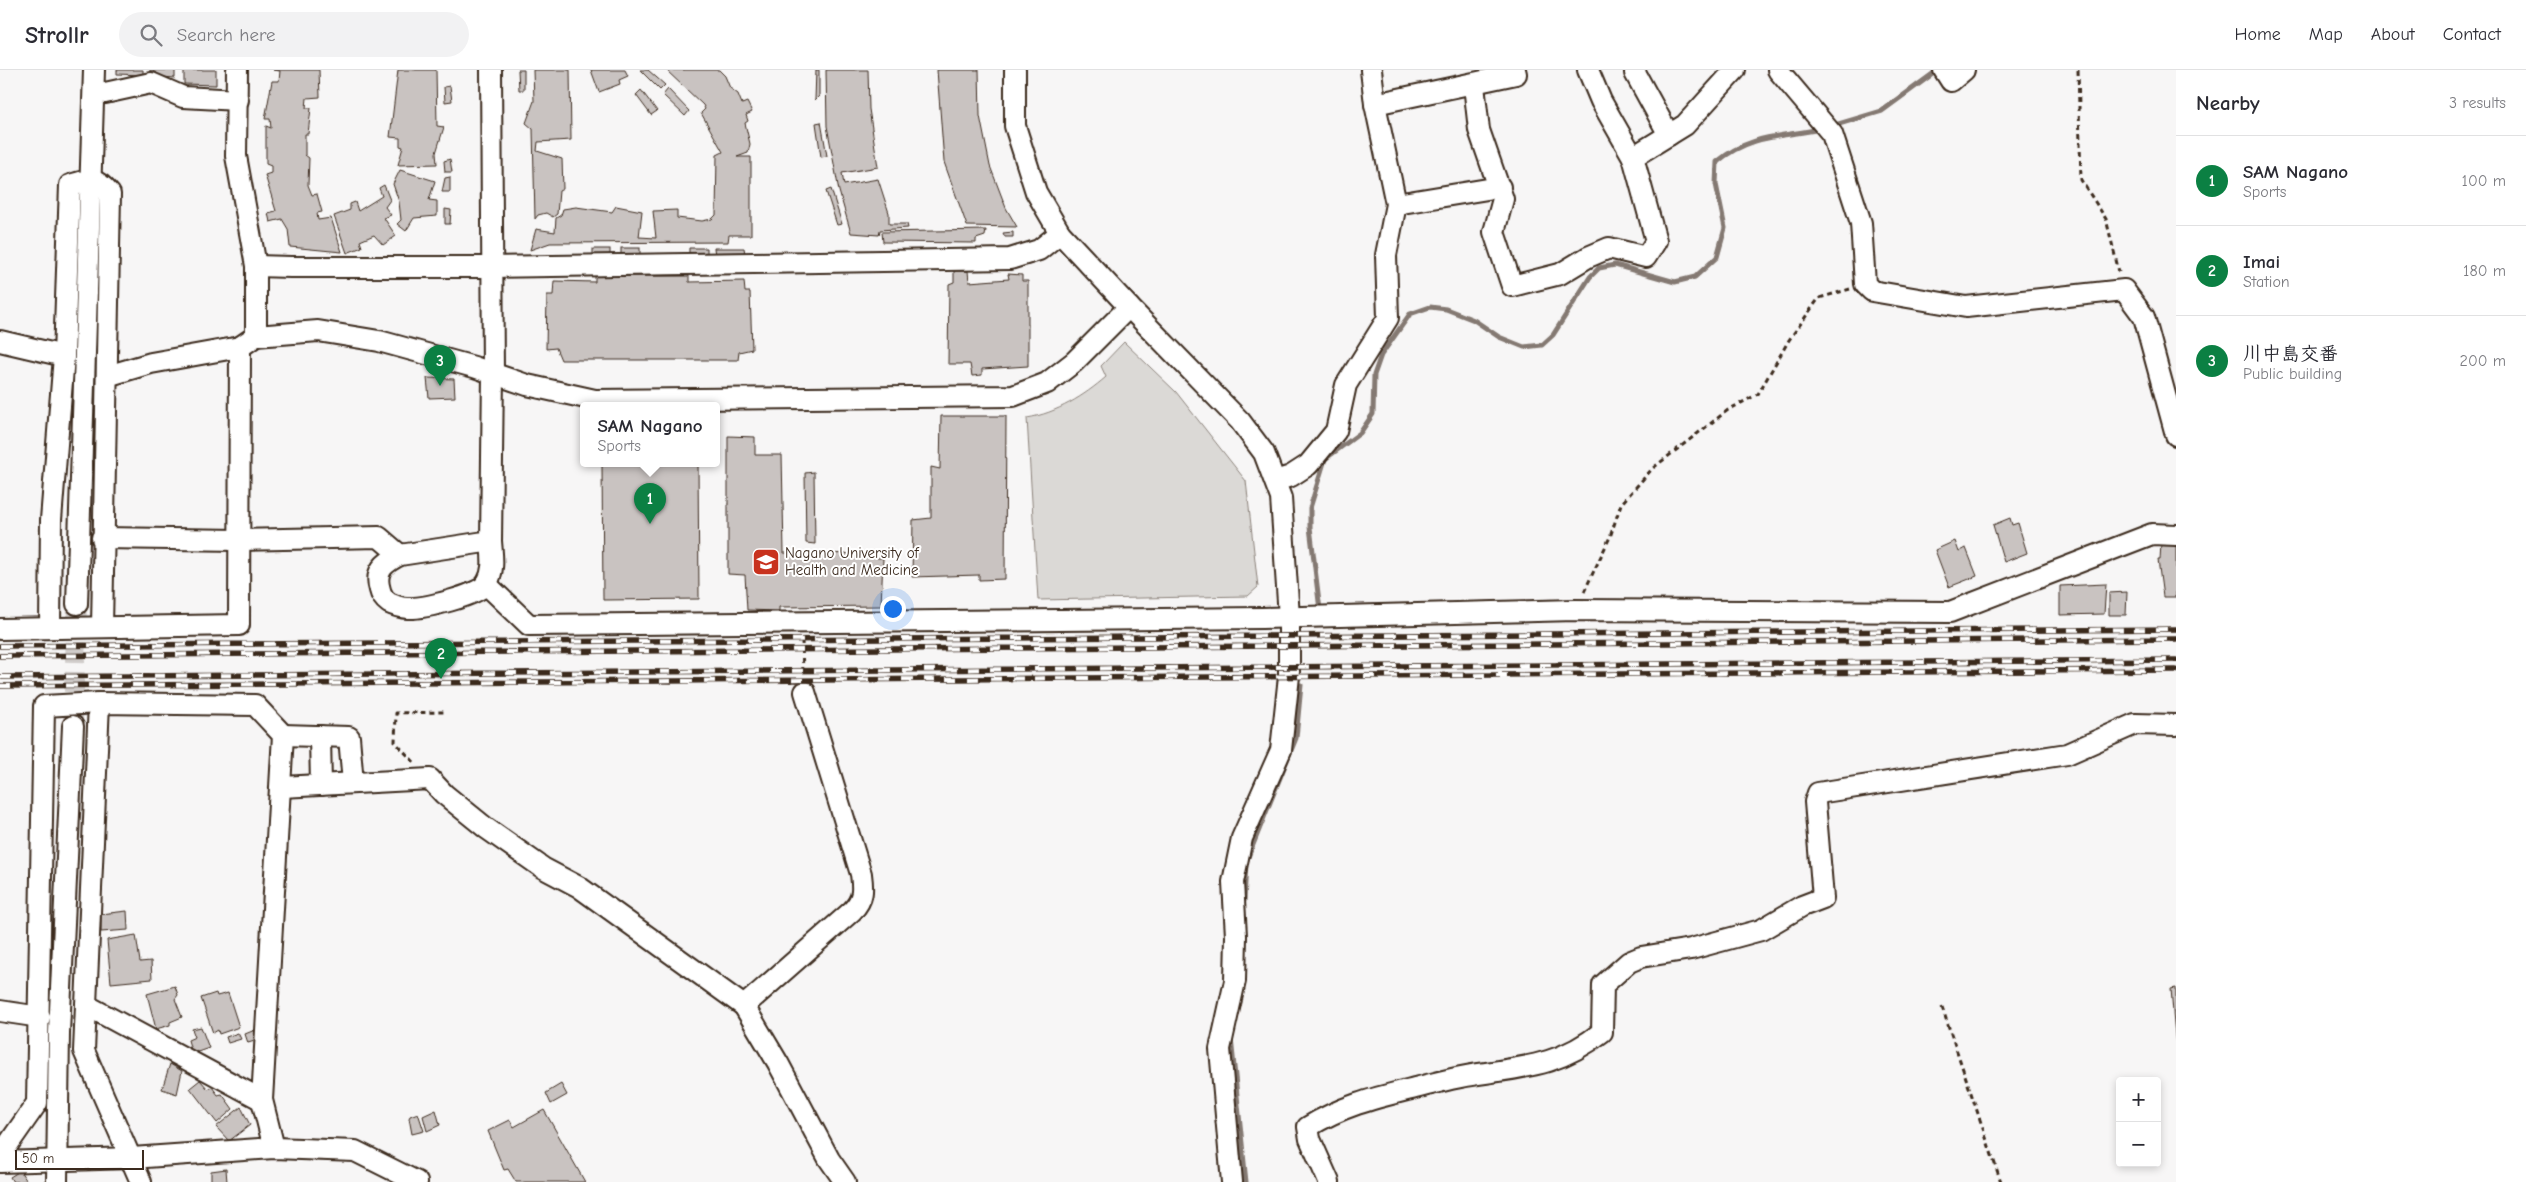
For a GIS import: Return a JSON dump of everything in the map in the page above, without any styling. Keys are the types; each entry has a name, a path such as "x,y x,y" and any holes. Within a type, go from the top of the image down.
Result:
{"street":[{"path":"77,604 94,70"},
{"path":"0,629 239,626 240,540 248,342 256,266 236,156 237,70"},
{"path":"491,70 493,373 491,542 493,566 486,584 476,591 431,605 406,608 388,603 379,588 379,572 387,562 400,555 491,542"},
{"path":"1015,70 1015,126 1036,192 1060,233 1129,308 1240,421 1264,453 1282,506 1289,617 1289,676 1281,750 1254,815 1242,838 1233,882 1236,936 1234,981 1220,1048 1232,1182"},
{"path":"1275,481 1291,476 1308,466 1336,431 1346,386 1388,318 1386,255 1396,204 1376,104 1372,70"},
{"path":"1376,104 1474,85 1516,74 1515,70"},
{"path":"1474,85 1479,130 1504,200 1494,232 1512,286 1560,274 1588,256 1609,248 1646,257 1656,241 1633,157 1601,101 1588,70"},
{"path":"1633,157 1685,125 1735,70"},
{"path":"1778,70 1826,126 1862,223 1865,284 1872,291 1966,307 2124,290 2144,317 2176,435"},
{"path":"1635,73 1669,135"},
{"path":"105,93 151,83 184,97 238,100"},
{"path":"50,628 51,520 64,356 70,185 90,180 99,181 110,194 102,538 102,627"},
{"path":"1396,204 1500,187"},
{"path":"256,266 291,268 491,267 1010,258 1040,250 1060,233"},
{"path":"106,376 151,363 248,342 318,331 379,341 493,373 527,385 595,400 1013,396 1047,383 1074,362 1129,308"},
{"path":"0,341 64,356"},
{"path":"486,584 529,625 1289,617 1575,610 1950,612 2152,534 2176,535"},
{"path":"102,538 240,540 379,537 400,555"},
{"path":"744,1006 852,911 859,904 863,895 861,874 805,692"},
{"path":"99,703 84,1051 141,1182"},
{"path":"0,1156 37,1103 44,706 99,703 255,705 283,735 282,787 262,1100 274,1148"},
{"path":"1329,1182 1310,1139 1308,1127 1332,1112 1358,1102 1464,1076 1526,1068 1561,1057 1602,1032 1603,985 1629,962 1641,957 1691,948 1761,930 1802,906 1823,898 1815,802 1818,793 2067,754 2135,724 2176,725"},
{"path":"57,1182 59,1033 73,726"},
{"path":"283,735 349,737 354,783"},
{"path":"320,736 321,785"},
{"path":"282,787 430,779 444,794 486,828 543,868 579,887 744,1006 778,1063 829,1159 845,1182"},
{"path":"86,1005 262,1100"},
{"path":"0,1011 40,1017"},
{"path":"0,1162 132,1158 274,1148 355,1151 417,1182"}],"path":[{"path":"2078,70 2081,180 2106,219 2124,290"},
{"path":"1575,610 1610,537 1620,504 1653,468 1728,410 1758,394 1789,340 1819,298 1865,284"},
{"path":"802,622 805,692"},
{"path":"395,742 396,713 444,712"},
{"path":"1942,1007 2001,1182"}],"shaded area":[{"path":"1124,342 1176,392 1246,481 1258,587 1248,596 1038,600 1027,418 1038,416 1070,403 1098,384 1106,377 1101,366"}],"building":[{"path":"117,70 143,70 143,75 117,74"},
{"path":"150,70 175,70 175,78 149,76"},
{"path":"184,70 216,70 216,85 184,84"},
{"path":"273,70 319,70 320,97 307,98 306,108 311,108 308,134 305,134 305,155 309,158 308,185 312,195 317,194 322,212 317,213 318,220 331,218 342,252 290,247 288,229 282,219 270,222 268,213 276,211 265,175 271,173 271,166 266,164 266,126 271,128 270,119 265,119 272,81 279,81 280,71"},
{"path":"398,70 436,70 437,126 444,127 436,153 437,164 398,165 403,147 400,146 400,138 390,137"},
{"path":"518,70 524,70 524,90 519,90"},
{"path":"533,70 570,70 571,140 538,142 537,151 562,159 563,189 559,191 557,214 553,217 546,213 538,215 535,219 533,129 526,123 534,101"},
{"path":"591,70 625,70 628,76 619,80 620,84 599,92"},
{"path":"640,70 648,70 665,85 660,90"},
{"path":"666,70 719,70 725,76 730,88 738,94 742,104 747,102 752,112 746,115 748,121 745,123 750,144 748,153 737,157 751,157 751,235 729,235 728,242 550,243 530,250 536,229 555,232 556,218 561,215 563,209 576,207 612,212 616,206 642,211 639,237 656,238 653,211 677,210 677,218 702,221 712,219 716,215 717,155 723,152 701,113 705,109 703,105"},
{"path":"816,70 819,70 819,96 815,100"},
{"path":"826,70 868,70 869,109 878,167 842,173 844,185 878,179 889,213 889,224 907,224 908,228 880,230 879,235 851,233 839,191 827,126"},
{"path":"937,70 979,70 980,116 990,166 1006,208 1017,227 967,226 944,162"},
{"path":"450,86 452,101 445,102 444,87"},
{"path":"668,89 689,111 685,116 663,95"},
{"path":"641,90 657,111 651,115 636,95"},
{"path":"821,122 827,156 821,157 816,123"},
{"path":"450,159 452,172 445,172 444,161"},
{"path":"400,170 435,181 429,200 437,201 437,216 414,218 406,231 397,224 401,220 399,202 393,184"},
{"path":"450,177 450,192 442,192 445,178"},
{"path":"384,185 390,200 385,207 391,215 384,218 396,236 383,245 374,235 360,241 362,247 347,253 334,216 350,210 350,204 355,202 358,211 382,196 379,188"},
{"path":"831,189 842,224 837,225 826,191"},
{"path":"445,209 451,210 450,224 445,224"},
{"path":"986,230 985,236 976,239 976,243 883,242 882,232"},
{"path":"1013,232 1013,237 1005,237 1003,233"},
{"path":"621,248 640,248 640,255 621,255"},
{"path":"689,248 707,248 707,254 689,255"},
{"path":"714,248 744,248 745,254 715,255"},
{"path":"593,249 610,249 610,255 593,255"},
{"path":"954,271 968,271 969,282 1009,279 1008,274 1022,275 1022,281 1028,281 1028,366 982,369 982,375 972,376 970,364 948,364 949,284 954,282"},
{"path":"595,276 689,276 689,282 744,281 745,292 750,292 752,349 739,352 738,360 561,360 556,348 546,349 547,295 553,295 554,281 595,282"},
{"path":"427,378 454,379 455,397 429,398"},
{"path":"941,416 1006,416 1005,579 979,580 979,575 912,577 913,520 931,518 931,467 940,469"},
{"path":"728,436 755,437 755,455 782,455 784,553 876,554 877,558 883,558 881,606 779,607 779,611 747,610 745,575 728,574"},
{"path":"602,467 698,467 699,599 603,600"},
{"path":"814,472 815,544 806,543 805,473"},
{"path":"2010,518 2012,525 2018,523 2027,553 2004,562 1993,525"},
{"path":"1955,541 1959,552 1966,548 1977,576 1949,587 1935,550"},
{"path":"2161,543 2176,546 2176,597 2163,597 2158,560 2160,560"},
{"path":"2106,584 2104,614 2060,615 2060,586"},
{"path":"2127,592 2126,615 2109,615 2109,593"},
{"path":"127,911 128,930 101,932 101,914"},
{"path":"136,935 140,962 151,961 152,979 111,983 107,940"},
{"path":"175,986 178,995 175,999 182,1017 170,1022 170,1025 156,1029 147,994"},
{"path":"2176,988 2176,1047 2171,989"},
{"path":"216,993 217,996 228,993 239,1027 219,1034 218,1030 213,1033 201,998"},
{"path":"201,1027 209,1048 192,1054 188,1040 195,1037 192,1029"},
{"path":"255,1030 258,1040 248,1043 245,1034"},
{"path":"238,1033 241,1039 228,1043 226,1037"},
{"path":"170,1064 182,1071 177,1094 162,1089"},
{"path":"200,1080 208,1089 212,1087 218,1095 222,1094 233,1109 217,1123 190,1088"},
{"path":"561,1084 567,1095 551,1104 546,1093"},
{"path":"241,1107 250,1125 229,1141 216,1127"},
{"path":"436,1110 440,1125 427,1131 423,1116"},
{"path":"544,1110 585,1182 516,1182 508,1169 504,1170 488,1131 510,1120 514,1127"},
{"path":"418,1113 424,1131 412,1134 409,1118"},
{"path":"226,1169 227,1182 211,1182 211,1171"},
{"path":"20,1171 27,1181 13,1182 10,1177"}],"waterway":[{"path":"1832,126 1882,111 1938,70"},
{"path":"1320,610 1310,527 1310,508 1325,459 1360,433 1373,414 1374,375 1381,355 1410,314 1430,307 1446,309 1474,320 1499,337 1524,347 1542,345 1553,335 1590,277 1599,268 1615,265 1675,282 1695,277 1717,257 1725,228 1716,184 1717,162 1729,153 1754,141 1821,129"},
{"path":"1244,901 1246,862 1296,738 1301,685"},
{"path":"1231,1038 1246,1182"}],"tunnel":[{"path":"73,722 77,604"}],"railway":[{"path":"0,646 2176,629"},
{"path":"0,656 2176,639"},
{"path":"0,677 2176,660"},
{"path":"0,686 2176,670"}],"place":[{"name":"川中島交番","path":"440,386"},
{"name":"SAM Nagano","path":"650,524"},
{"name":"Nagano University of Health and Medicine","path":"766,562"},
{"name":"Imai","path":"441,679"}]}
